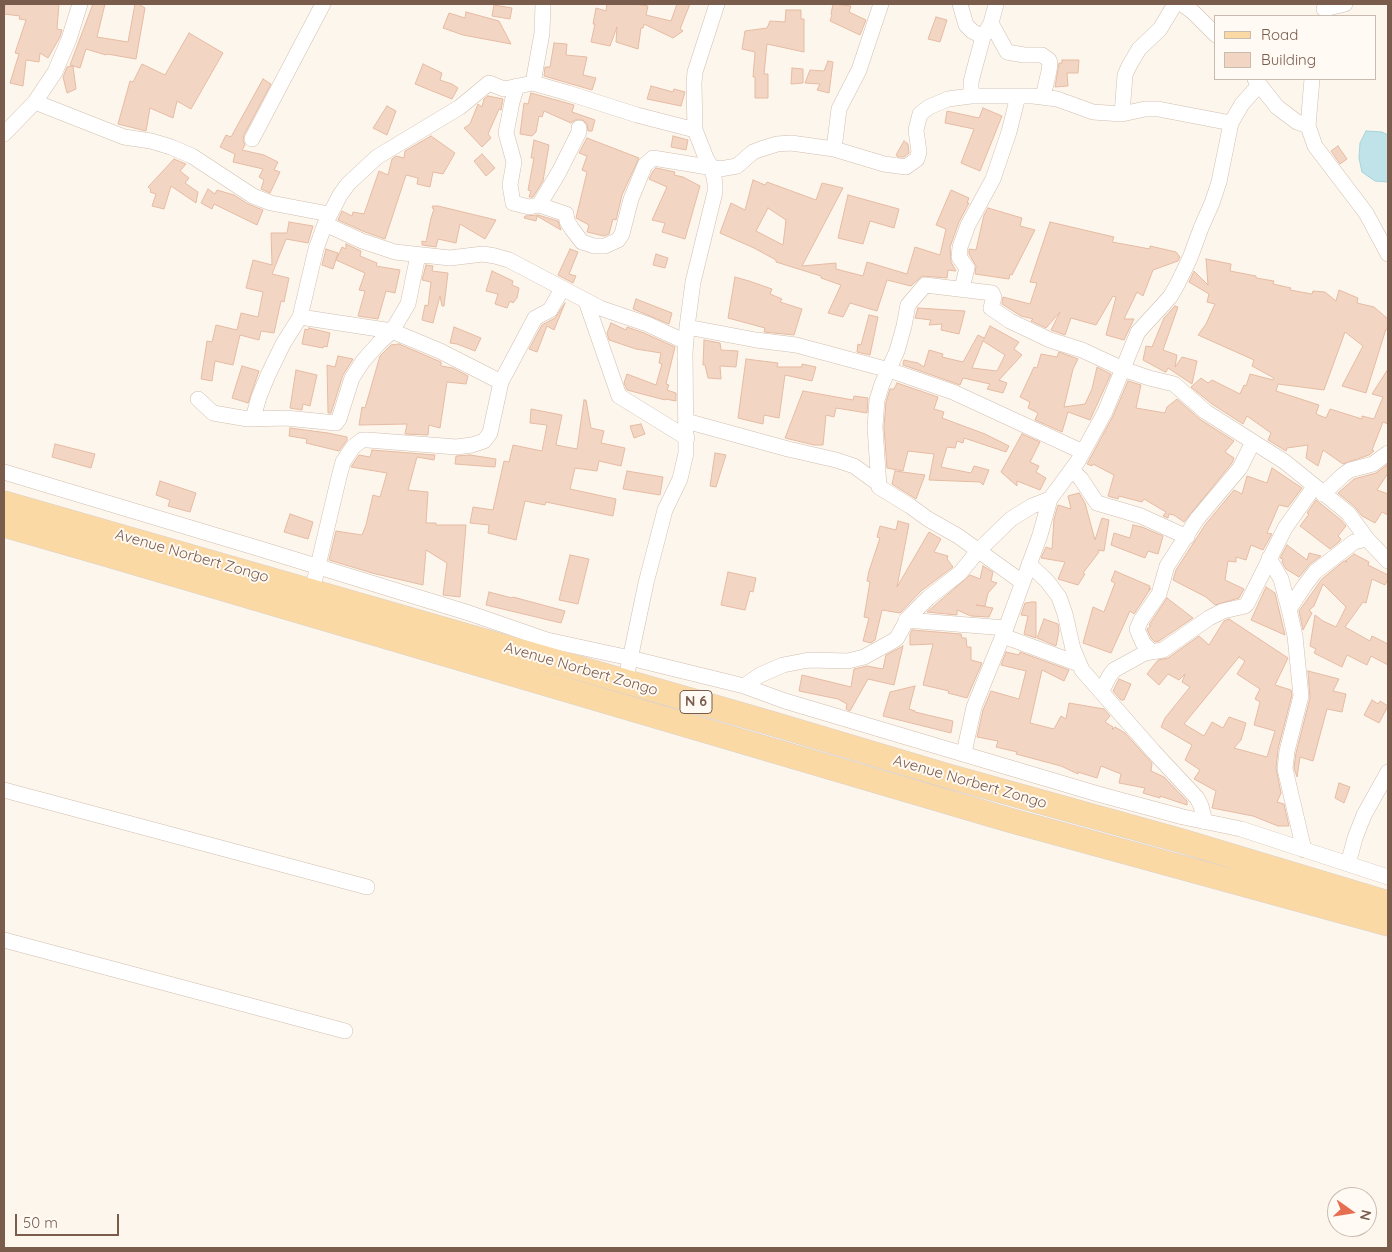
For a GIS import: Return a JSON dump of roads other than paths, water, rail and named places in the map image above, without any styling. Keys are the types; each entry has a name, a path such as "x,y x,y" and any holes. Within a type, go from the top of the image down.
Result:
{"main road":[{"name":"Avenue Norbert Zongo","path":"4,503 1092,817 1182,841 1388,903"},
{"name":"Avenue Norbert Zongo","path":"4,525 115,556 1009,820 1388,924"}],"street":[{"path":"4,134 35,102 55,72 69,39 80,4"},
{"path":"252,138 323,4"},
{"path":"532,83 542,33 543,4"},
{"path":"625,683 646,583 665,510 682,472 687,438 686,335 693,282 715,192 712,168 695,130 694,83 717,4"},
{"path":"834,149 839,109 859,70 868,38 881,4"},
{"path":"960,4 966,25 972,32 984,37"},
{"path":"971,96 971,82 996,4"},
{"path":"1122,114 1126,75 1129,66 1139,49 1160,29 1176,4"},
{"path":"1182,4 1214,33"},
{"path":"1324,10 1345,4"},
{"path":"991,23 1007,52 1042,56 1049,60 1049,72 1044,97"},
{"path":"1312,80 1308,126 1315,146 1366,213 1387,248"},
{"path":"964,753 974,707 1005,632 1042,529 1050,499 1072,470 1106,412 1138,332 1170,297 1178,285 1219,182 1231,123 1257,82 1276,107 1298,122 1308,126"},
{"path":"253,418 266,380 283,344 300,317 316,250 327,219 340,195 348,184 377,156 460,107 489,83 504,89 532,83 637,115 695,130"},
{"path":"517,86 506,133 514,162 510,185 513,203 529,207 539,205 566,214 567,221 582,242 594,246 605,246 618,240 622,234 631,199 647,162 654,158 720,169 737,166 753,152 777,144 800,143 834,149 884,164 906,168 917,159 919,152 916,130 918,118 923,110 948,98 971,96 1044,97 1061,100 1093,112 1122,114 1145,109 1158,109 1231,123"},
{"path":"962,288 967,270 959,258 960,247 968,225 993,179 1010,132 1018,96"},
{"path":"35,102 124,137 171,147 192,156 253,196 327,219 362,241 395,252 450,258 484,254 495,256 509,260 600,308 647,324 686,335 796,345 889,370 953,392 1083,452"},
{"path":"539,205 559,172 579,132 578,128"},
{"path":"198,399 213,413 248,419 286,418 336,423 352,378 363,361 392,331 408,304 418,254"},
{"path":"879,484 875,415 880,390 897,351 910,300 925,285 962,288 992,293 994,297 991,308 1005,318 1050,340 1082,350 1123,370 1174,384 1206,412 1285,462 1348,513 1367,539 1388,561"},
{"path":"312,591 343,462 353,447 362,440 447,447 472,445 487,438 490,433 501,382 535,318 550,310 562,288"},
{"path":"586,301 619,396 687,438"},
{"path":"300,317 392,331 501,382"},
{"path":"686,420 854,466 879,484 883,491 958,536 1022,582"},
{"path":"1152,652 1143,643 1137,629 1141,620 1159,594 1167,566 1197,519 1240,468 1253,442"},
{"path":"1101,692 1114,670 1145,653 1163,650 1209,618 1224,611 1244,606 1289,521 1319,491 1343,475 1373,464 1388,453"},
{"path":"1072,470 1081,479 1097,503 1141,516 1187,537"},
{"path":"4,472 318,566 469,613 547,640 744,686 784,701 1098,794 1205,822 1241,829 1388,877"},
{"path":"744,686 760,675 783,665 809,660 848,661 864,657 897,638 906,620 928,598 960,573 978,551 1016,514 1050,499"},
{"path":"1290,609 1305,585 1316,572 1354,542 1367,539"},
{"path":"1270,558 1281,579 1290,609 1295,636 1301,696 1287,751 1285,769 1304,850"},
{"path":"1029,564 1047,580 1059,597 1079,664 1101,692 1197,798 1205,822"},
{"path":"906,620 1005,632 1017,640 1079,664"},
{"path":"1348,864 1364,815 1388,772"},
{"path":"4,790 367,888"},
{"path":"4,940 345,1031"}],"water":[{"path":"1366,131 1382,132 1388,135 1388,182 1375,181 1362,172 1359,158 1360,143"}]}
